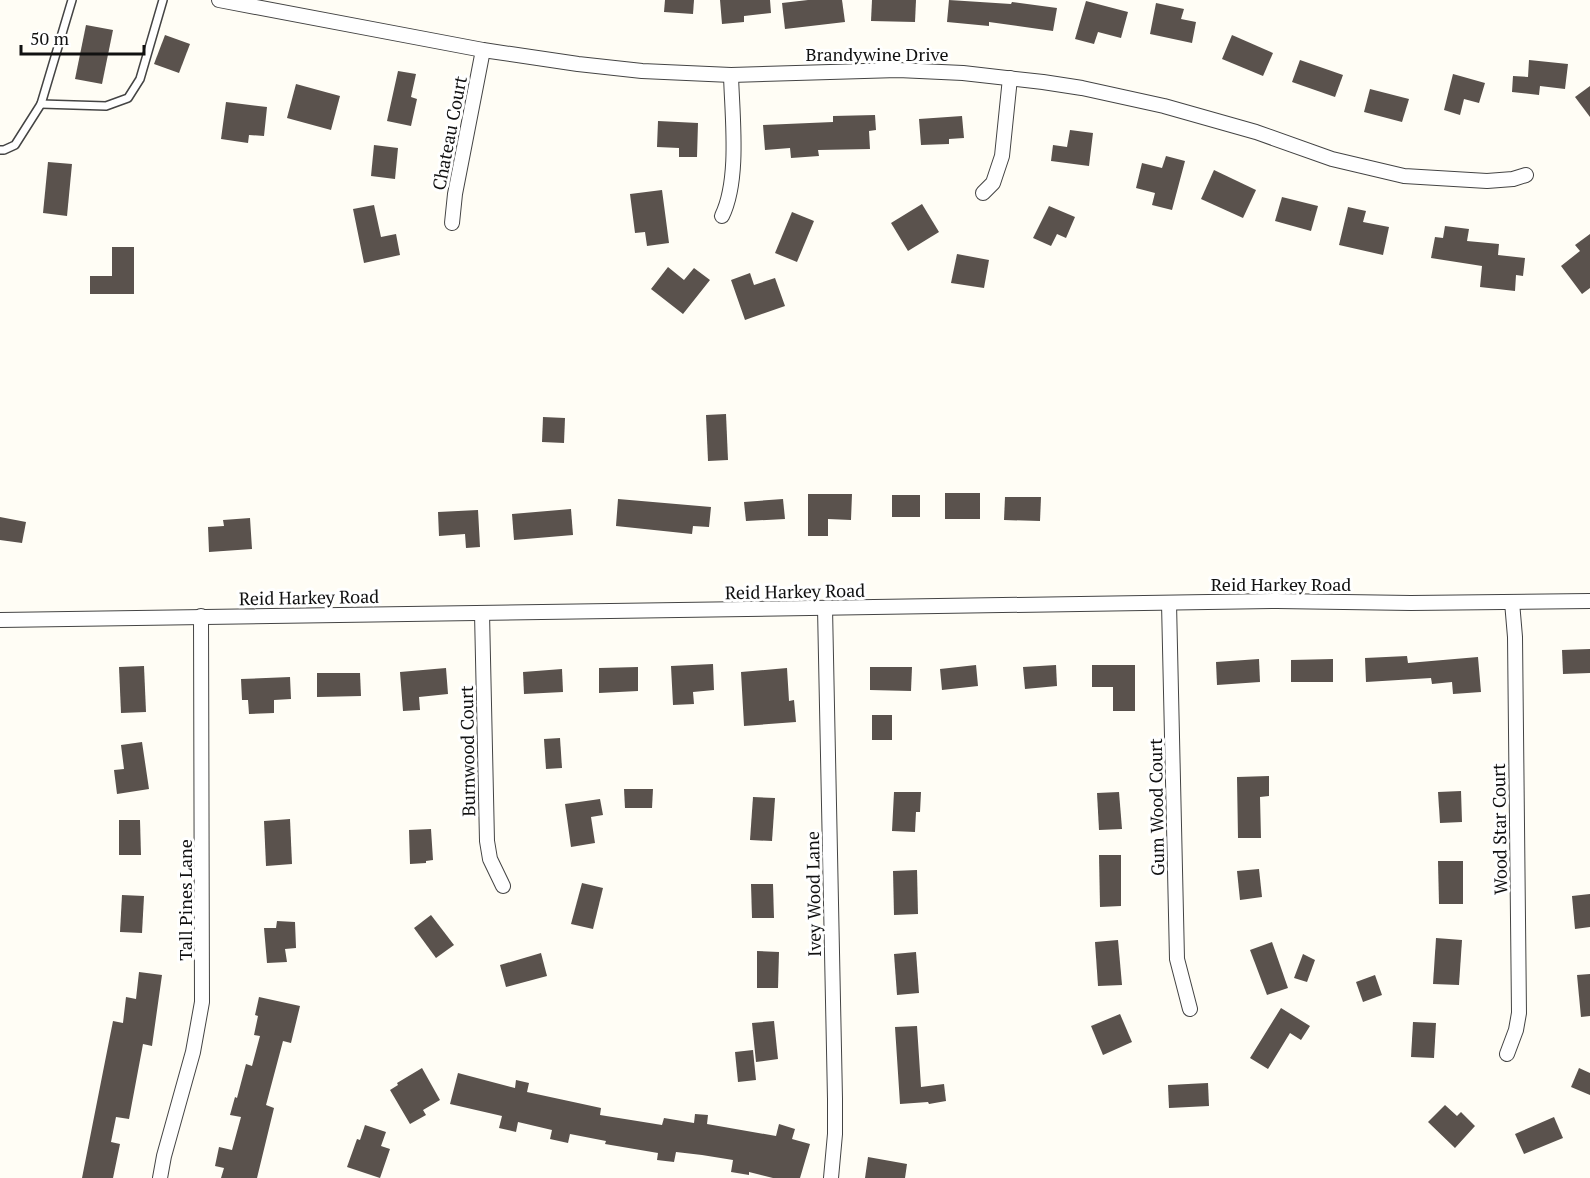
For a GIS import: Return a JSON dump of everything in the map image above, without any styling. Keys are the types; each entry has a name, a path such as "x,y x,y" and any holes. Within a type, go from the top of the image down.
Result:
{"street":[{"name":"Brandywine Drive","path":"219,0 483,50 631,70 731,75 898,70 1010,78 1082,88 1164,106 1256,132 1332,159 1404,176 1487,181 1513,179 1526,175"},
{"name":"Chateau Court","path":"452,223 455,194 483,50"},
{"path":"722,216 729,202 732,183 731,75"},
{"path":"983,193 993,183 1002,156 1010,78"},
{"name":"Reid Harkey Road","path":"0,620 1276,601 1411,603 1590,601"},
{"name":"Wood Star Court","path":"1507,1054 1519,1014 1515,637 1512,602"},
{"name":"Gum Wood Court","path":"1169,603 1177,959 1190,1009"},
{"name":"Ivey Wood Lane","path":"825,608 835,1099 831,1178"},
{"name":"Burnwood Court","path":"483,613 487,841 490,859 503,886"},
{"name":"Tall Pines Lane","path":"160,1178 193,1052 202,1002 201,616"}],"lane":[{"path":"0,150 15,145 41,104 72,0"},
{"path":"41,104 106,106 128,98 140,80 163,0"}],"building":[{"path":"665,0 694,0 693,14 664,12"},
{"path":"720,0 770,0 771,13 744,16 744,22 722,24"},
{"path":"842,0 845,22 785,29 782,3"},
{"path":"872,0 916,0 915,22 871,21"},
{"path":"949,0 1011,4 1012,2 1057,8 1053,31 989,22 989,26 947,22"},
{"path":"1086,1 1128,12 1121,38 1098,32 1094,44 1075,39"},
{"path":"1156,3 1184,9 1181,19 1196,22 1192,43 1150,34"},
{"path":"86,25 113,30 102,84 75,79"},
{"path":"165,35 190,44 179,73 154,64"},
{"path":"1232,35 1273,53 1263,76 1222,59"},
{"path":"1300,60 1343,75 1335,97 1292,82"},
{"path":"1529,60 1568,64 1565,89 1540,86 1539,95 1512,92 1513,76 1528,77"},
{"path":"398,71 416,74 411,97 417,99 411,126 387,121"},
{"path":"1453,74 1485,83 1479,103 1464,99 1460,115 1444,110"},
{"path":"296,84 340,96 331,130 287,118"},
{"path":"1590,86 1590,117 1575,97"},
{"path":"1370,89 1409,99 1402,122 1364,112"},
{"path":"226,102 267,107 264,136 249,135 248,143 221,139"},
{"path":"875,115 876,130 869,131 870,149 818,150 819,156 791,158 790,148 765,150 763,125 833,122 833,116"},
{"path":"962,116 964,138 949,139 949,144 921,145 919,119"},
{"path":"658,121 698,123 697,157 679,157 679,148 657,147"},
{"path":"1070,130 1093,133 1089,166 1051,161 1053,145 1067,147"},
{"path":"374,145 398,148 395,179 371,176"},
{"path":"1166,156 1185,161 1172,210 1152,205 1155,193 1136,188 1142,163 1162,168"},
{"path":"48,162 72,164 67,216 43,213"},
{"path":"1214,170 1256,190 1243,218 1201,199"},
{"path":"662,190 669,243 647,246 645,232 635,233 630,194"},
{"path":"1282,197 1318,206 1311,231 1275,221"},
{"path":"922,204 939,232 908,251 891,223"},
{"path":"374,205 381,237 396,234 400,255 364,263 353,209"},
{"path":"1049,206 1075,217 1066,238 1057,234 1051,246 1033,238"},
{"path":"1348,207 1366,211 1363,222 1389,227 1383,255 1339,245"},
{"path":"792,212 814,221 797,262 775,253"},
{"path":"1445,226 1469,229 1467,241 1499,244 1498,255 1525,258 1523,276 1516,275 1515,291 1480,287 1482,266 1431,258 1435,237 1443,238"},
{"path":"1590,234 1590,288 1582,294 1561,266 1580,251 1575,245"},
{"path":"112,247 134,247 134,294 90,294 90,276 112,276"},
{"path":"957,254 989,260 984,288 951,283"},
{"path":"668,267 684,280 694,268 710,280 683,314 651,289"},
{"path":"750,273 754,285 775,278 785,306 745,320 731,280"},
{"path":"726,414 728,460 708,461 706,415"},
{"path":"543,417 565,418 564,443 542,442"},
{"path":"945,493 980,493 980,519 945,519"},
{"path":"808,494 852,494 851,520 828,519 828,536 808,536"},
{"path":"892,495 920,495 920,517 892,517"},
{"path":"1005,497 1041,497 1040,521 1004,520"},
{"path":"618,499 711,507 709,527 693,526 692,534 616,526"},
{"path":"783,499 785,519 746,521 744,502"},
{"path":"571,509 573,535 514,540 512,514"},
{"path":"478,510 480,547 466,548 465,534 439,536 438,512"},
{"path":"0,517 26,522 22,543 0,540"},
{"path":"250,518 252,549 209,552 208,527 224,526 223,520"},
{"path":"1590,649 1590,673 1563,674 1562,650"},
{"path":"1407,656 1408,663 1478,657 1481,692 1453,694 1452,682 1432,684 1431,678 1366,682 1365,658"},
{"path":"1259,659 1260,682 1217,685 1216,662"},
{"path":"1333,659 1333,682 1291,682 1291,660"},
{"path":"713,664 714,690 693,692 694,704 673,705 671,666"},
{"path":"976,665 978,686 942,690 940,669"},
{"path":"1056,665 1057,686 1025,689 1023,667"},
{"path":"1092,665 1135,665 1135,711 1113,711 1113,687 1092,687"},
{"path":"144,666 146,712 121,713 119,667"},
{"path":"638,667 638,691 599,693 599,668"},
{"path":"870,667 912,667 911,691 870,690"},
{"path":"446,668 448,694 419,697 420,710 403,711 400,672"},
{"path":"787,668 789,701 794,700 796,722 744,726 741,672"},
{"path":"562,669 563,692 524,694 523,672"},
{"path":"317,673 360,673 361,696 317,697"},
{"path":"290,677 291,699 274,700 274,713 249,714 248,700 242,700 241,679"},
{"path":"872,715 892,715 892,740 872,740"},
{"path":"560,738 562,768 546,769 544,739"},
{"path":"142,742 149,789 117,794 114,770 124,769 121,745"},
{"path":"1269,776 1269,796 1260,797 1261,838 1238,838 1237,777"},
{"path":"624,789 653,789 652,808 625,808"},
{"path":"1461,791 1462,822 1440,823 1438,792"},
{"path":"894,792 921,792 920,812 916,812 915,832 892,831"},
{"path":"1119,792 1122,829 1099,830 1097,793"},
{"path":"753,797 775,798 772,841 750,840"},
{"path":"600,799 603,815 591,817 595,843 571,847 565,804"},
{"path":"290,819 292,864 266,866 264,821"},
{"path":"119,820 140,820 141,855 119,855"},
{"path":"431,829 433,860 410,864 409,830"},
{"path":"1099,855 1121,855 1121,906 1100,907"},
{"path":"1438,861 1463,861 1463,904 1439,904"},
{"path":"1259,869 1262,897 1240,900 1237,871"},
{"path":"917,870 918,914 894,915 893,871"},
{"path":"582,883 603,888 593,929 571,924"},
{"path":"751,884 773,884 774,918 752,918"},
{"path":"1590,894 1590,927 1575,929 1572,896"},
{"path":"122,895 144,896 142,933 120,932"},
{"path":"431,915 454,945 436,958 414,928"},
{"path":"277,921 295,922 296,948 285,949 287,962 267,963 264,928 276,928"},
{"path":"1436,938 1462,940 1459,985 1433,984"},
{"path":"1118,940 1122,985 1098,986 1095,942"},
{"path":"1272,942 1288,988 1267,995 1250,950"},
{"path":"757,951 779,952 778,988 757,988"},
{"path":"916,952 919,993 897,995 894,954"},
{"path":"541,953 547,976 506,987 500,965"},
{"path":"1303,954 1315,960 1307,982 1294,978"},
{"path":"139,972 162,975 152,1046 143,1044 129,1119 116,1117 111,1142 120,1144 113,1178 82,1178 113,1021 123,1023 126,997 136,999"},
{"path":"1590,974 1590,1016 1581,1017 1577,975"},
{"path":"1375,975 1382,995 1363,1002 1356,982"},
{"path":"259,997 300,1006 291,1043 283,1041 266,1105 274,1108 257,1178 221,1178 224,1168 215,1166 219,1147 232,1150 241,1117 230,1115 246,1064 252,1066 260,1036 254,1035"},
{"path":"1281,1008 1310,1026 1301,1040 1290,1033 1268,1069 1250,1058"},
{"path":"1120,1014 1132,1042 1103,1055 1091,1026"},
{"path":"774,1021 778,1059 756,1062 752,1023"},
{"path":"1413,1022 1436,1023 1434,1058 1411,1057"},
{"path":"917,1026 921,1087 944,1084 946,1101 929,1104 928,1102 900,1104 895,1027"},
{"path":"753,1050 756,1080 738,1082 735,1052"},
{"path":"422,1068 440,1100 423,1110 426,1115 410,1124 390,1090 398,1085 397,1083"},
{"path":"1579,1068 1590,1073 1590,1095 1571,1087"},
{"path":"458,1073 515,1088 516,1080 529,1083 527,1092 601,1108 600,1115 662,1125 664,1118 694,1123 695,1114 708,1115 707,1124 776,1136 779,1124 795,1129 792,1139 810,1144 800,1178 773,1178 749,1172 749,1175 731,1172 733,1160 676,1152 674,1162 657,1160 658,1153 605,1144 606,1141 570,1134 568,1143 550,1139 552,1130 518,1122 516,1132 499,1128 502,1116 450,1104"},
{"path":"1208,1083 1209,1106 1169,1108 1168,1085"},
{"path":"1445,1105 1457,1116 1461,1112 1475,1126 1455,1148 1428,1122"},
{"path":"1554,1117 1563,1138 1524,1154 1515,1134"},
{"path":"365,1125 386,1132 381,1146 390,1149 380,1178 347,1167 357,1139 360,1140"},
{"path":"868,1157 907,1164 905,1178 865,1178"}]}
